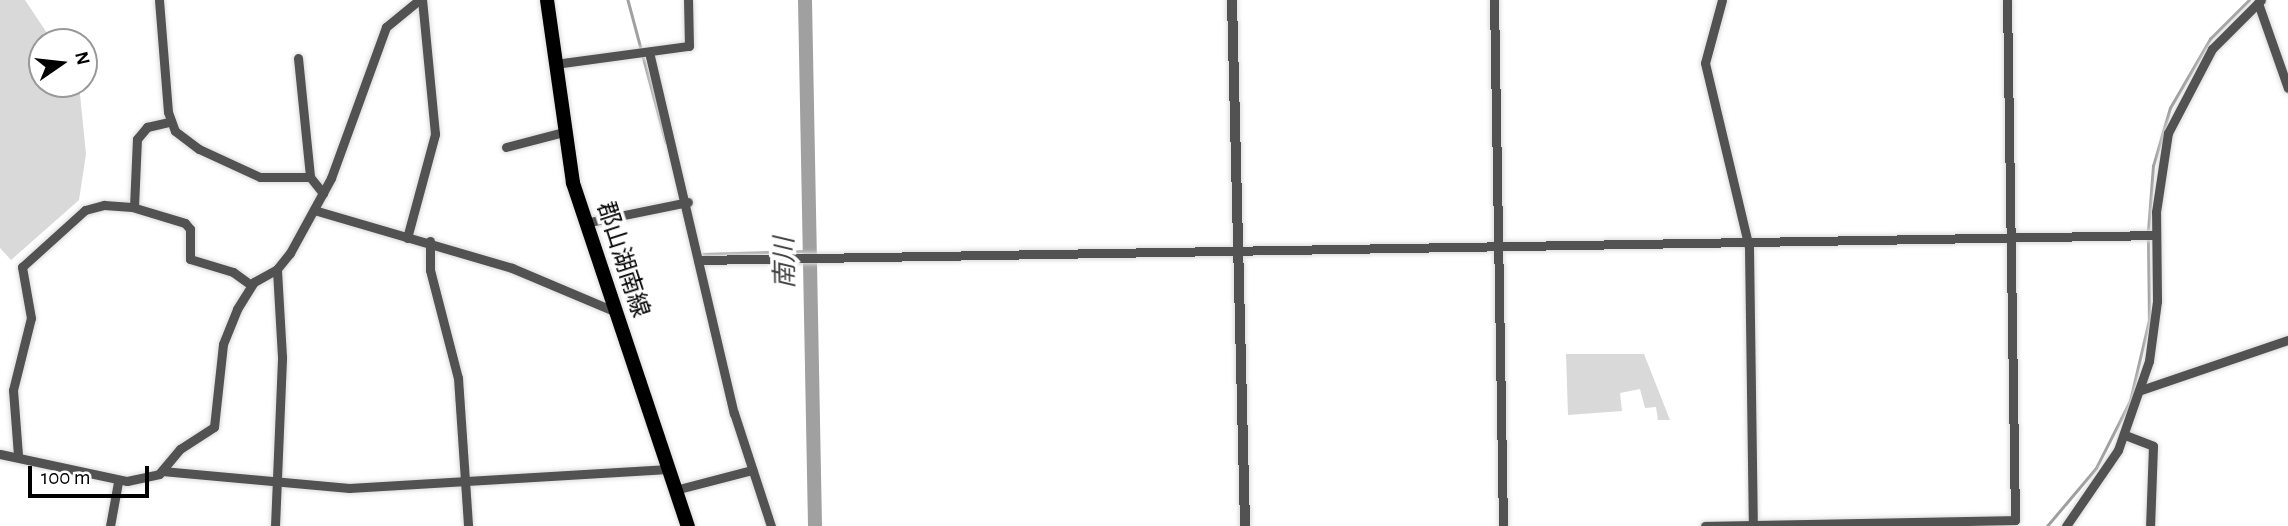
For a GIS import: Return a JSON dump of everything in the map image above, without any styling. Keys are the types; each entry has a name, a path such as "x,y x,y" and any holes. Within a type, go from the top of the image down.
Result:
{"main road":[{"name":"郡山湖南線","path":"547,0 564,132 585,223 688,526"}],"street":[{"path":"159,0 169,122 182,139 258,177 310,177"},
{"path":"162,471 180,449 216,425 223,344 251,285 277,269 323,193 386,27 421,0"},
{"path":"407,238 435,134 421,0"},
{"path":"555,64 689,46 688,0"},
{"path":"1233,0 1245,526"},
{"path":"1494,0 1503,526"},
{"path":"1721,0 1705,53 1706,75 1748,241 1753,526"},
{"path":"1705,526 2015,520 2007,0"},
{"path":"2066,526 2100,481 2124,436 2141,390 2156,324 2155,235 2164,150 2186,92 2217,43 2259,1 2288,88"},
{"path":"649,52 660,106 688,202 698,260 752,470 771,526"},
{"path":"298,58 310,177 323,193"},
{"path":"134,207 137,139 147,127 169,122"},
{"path":"506,147 564,132"},
{"path":"585,223 688,202"},
{"path":"19,455 13,390 30,318 22,267 85,210 104,205 134,207 188,225 190,260 233,272 251,285"},
{"path":"314,209 407,238 430,241 512,268 614,311"},
{"path":"698,260 2155,235"},
{"path":"430,241 430,270 458,378 468,526"},
{"path":"275,526 282,357 277,269"},
{"path":"2141,390 2288,340"},
{"path":"2124,436 2153,446 2150,526"},
{"path":"0,454 19,455 118,482 162,471 349,488 668,469"},
{"path":"675,490 752,470"},
{"path":"110,526 118,482"}],"shaded area":[{"path":"0,0 25,0 44,28 28,28 28,98 80,98 86,154 79,200 11,260 0,248"},
{"path":"1566,354 1644,354 1670,420 1658,420 1656,407 1645,408 1640,389 1620,393 1622,411 1568,415"}],"waterway":[{"path":"628,0 666,142"},
{"name":"南川","path":"805,0 815,526"},
{"path":"2148,231 2153,166 2170,108 2210,39 2249,0"},
{"path":"2047,526 2096,468 2130,401 2149,320 2148,237"},
{"path":"703,254 809,251"}]}
